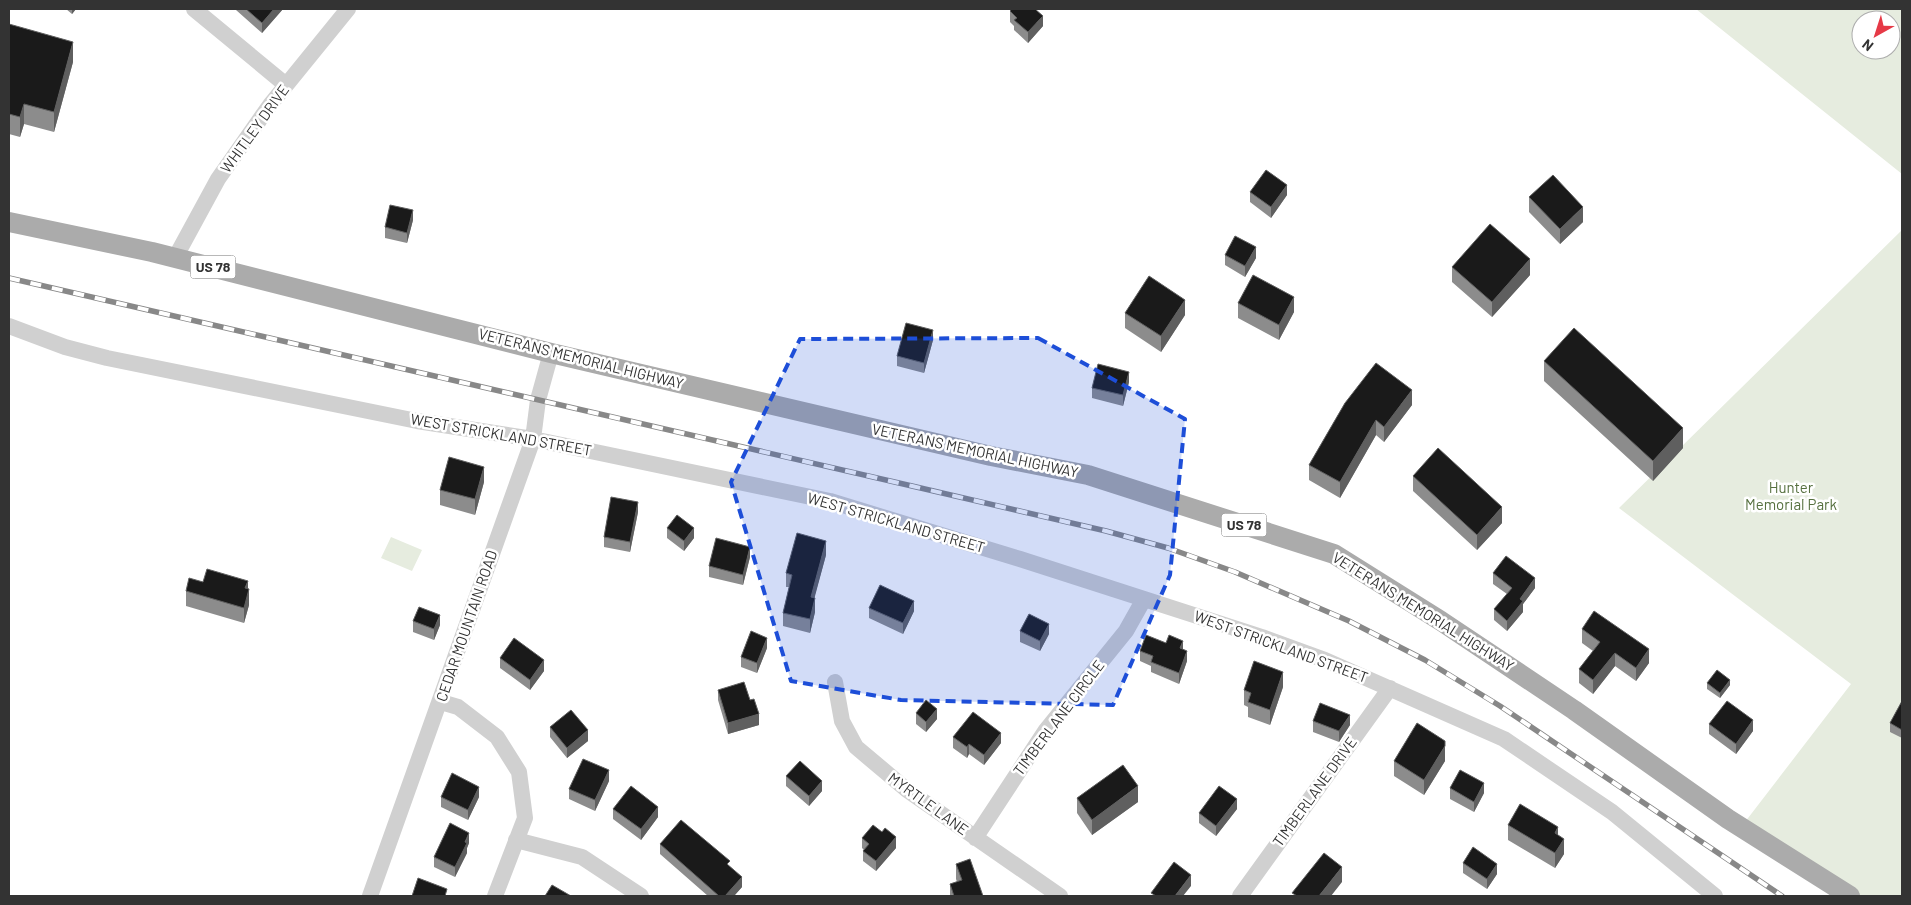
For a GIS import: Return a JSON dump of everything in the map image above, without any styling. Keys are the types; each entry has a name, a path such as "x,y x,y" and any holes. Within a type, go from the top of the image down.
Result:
{"main road":[{"name":"VETERANS MEMORIAL HIGHWAY","path":"9,222 175,258 551,353 991,456 1088,475 1334,554 1441,621 1566,705 1728,820 1850,896"}],"street":[{"path":"194,9 286,85"},
{"name":"WHITLEY DRIVE","path":"175,258 218,179 270,104 348,9"},
{"name":"WEST STRICKLAND STREET","path":"9,326 65,347 116,360 417,421 533,439 830,501 1020,559 1281,644 1325,660 1504,739 1612,812 1716,896"},
{"name":"CEDAR MOUNTAIN ROAD","path":"370,896 533,439 538,400 551,353"},
{"name":"TIMBERLANE CIRCLE","path":"975,838 1046,730 1126,631 1144,599"},
{"name":"MYRTLE LANE","path":"835,682 842,721 856,748 907,790 1060,896"},
{"name":"TIMBERLANE DRIVE","path":"1240,896 1390,688"},
{"path":"440,702 458,707 497,737 520,772 525,818 495,896"},
{"path":"516,840 582,857 641,896"}],"highlighted area":[{"path":"1038,338 1185,419 1170,575 1113,705 901,700 791,681 731,482 800,339"}],"green space":[{"path":"1696,9 1902,9 1902,174"},
{"name":"Hunter Memorial Park","path":"1902,230 1902,896 1859,896 1745,822 1851,684 1619,508"},
{"path":"391,537 422,550 412,571 381,558"}],"building":[{"path":"246,9 274,9 262,23"},
{"path":"1012,9 1035,9 1043,16 1028,32 1014,20 1017,18 1010,11"},
{"path":"9,24 73,42 54,112 24,104 20,117 9,114"},
{"path":"1266,170 1287,185 1271,207 1250,192"},
{"path":"1553,175 1583,207 1560,229 1529,197"},
{"path":"390,205 413,210 407,233 385,227"},
{"path":"1490,224 1530,259 1492,302 1452,267"},
{"path":"1235,236 1256,247 1245,266 1225,255"},
{"path":"1253,275 1294,297 1279,325 1238,303"},
{"path":"1149,276 1185,300 1161,336 1125,313"},
{"path":"906,323 933,330 924,363 897,356"},
{"path":"1574,328 1683,428 1653,461 1544,361"},
{"path":"1376,363 1412,390 1384,427 1376,420 1340,482 1309,465 1345,403"},
{"path":"1098,364 1129,372 1123,395 1092,388"},
{"path":"1438,448 1502,507 1477,535 1413,476"},
{"path":"449,457 484,467 475,499 440,490"},
{"path":"611,497 638,502 630,542 604,537"},
{"path":"677,515 694,528 684,541 667,528"},
{"path":"797,533 826,541 811,597 815,598 810,619 783,613 792,575 786,573"},
{"path":"716,538 750,547 743,575 709,566"},
{"path":"1506,556 1535,578 1520,599 1523,601 1507,621 1494,609 1512,588 1493,573"},
{"path":"207,569 248,581 245,588 249,589 244,608 186,591 189,578 203,582"},
{"path":"880,585 914,601 903,623 869,608"},
{"path":"419,607 440,615 434,629 413,621"},
{"path":"1594,611 1649,649 1636,668 1615,653 1593,680 1579,669 1600,642 1582,629"},
{"path":"1029,614 1049,624 1040,641 1020,631"},
{"path":"751,631 767,638 757,663 741,657"},
{"path":"1146,635 1166,643 1169,635 1183,641 1180,648 1187,651 1179,673 1151,662 1153,656 1140,651"},
{"path":"514,638 544,660 530,680 500,658"},
{"path":"1254,661 1283,672 1270,710 1248,702 1251,693 1244,690"},
{"path":"1717,670 1730,680 1720,693 1707,683"},
{"path":"744,682 750,700 754,699 759,714 728,723 718,690"},
{"path":"926,700 937,709 926,722 916,713"},
{"path":"1727,701 1753,720 1736,744 1709,724"},
{"path":"1902,701 1902,730 1890,723"},
{"path":"1320,703 1350,715 1339,731 1313,721"},
{"path":"571,710 588,730 567,748 550,727"},
{"path":"973,712 1001,733 984,755 969,744 967,747 953,737"},
{"path":"1417,723 1445,741 1445,746 1424,780 1394,761"},
{"path":"583,759 609,770 595,800 569,789"},
{"path":"800,761 822,781 809,796 786,776"},
{"path":"1123,765 1138,786 1092,820 1077,798"},
{"path":"1460,770 1484,783 1474,802 1450,788"},
{"path":"452,773 479,787 468,810 441,797"},
{"path":"631,786 658,807 641,829 613,809"},
{"path":"1219,786 1237,799 1216,826 1199,813"},
{"path":"1520,804 1558,827 1555,833 1564,839 1555,853 1508,825"},
{"path":"681,820 730,861 727,864 742,877 725,896 719,896 660,844"},
{"path":"450,823 469,833 465,842 467,843 455,867 434,857"},
{"path":"873,825 882,832 885,828 896,837 876,861 863,851 869,844 862,838"},
{"path":"1473,847 1497,864 1487,879 1463,863"},
{"path":"1324,853 1342,867 1319,896 1297,896 1292,893"},
{"path":"970,859 983,896 954,896 950,884 962,880 956,864"},
{"path":"1174,862 1191,875 1175,896 1156,896 1151,893"},
{"path":"418,878 447,889 445,896 412,896"},
{"path":"552,885 571,896 545,896"}],"railway":[{"path":"9,278 1106,531 1168,548 1235,572 1349,621 1425,660 1500,706 1782,896"}]}
